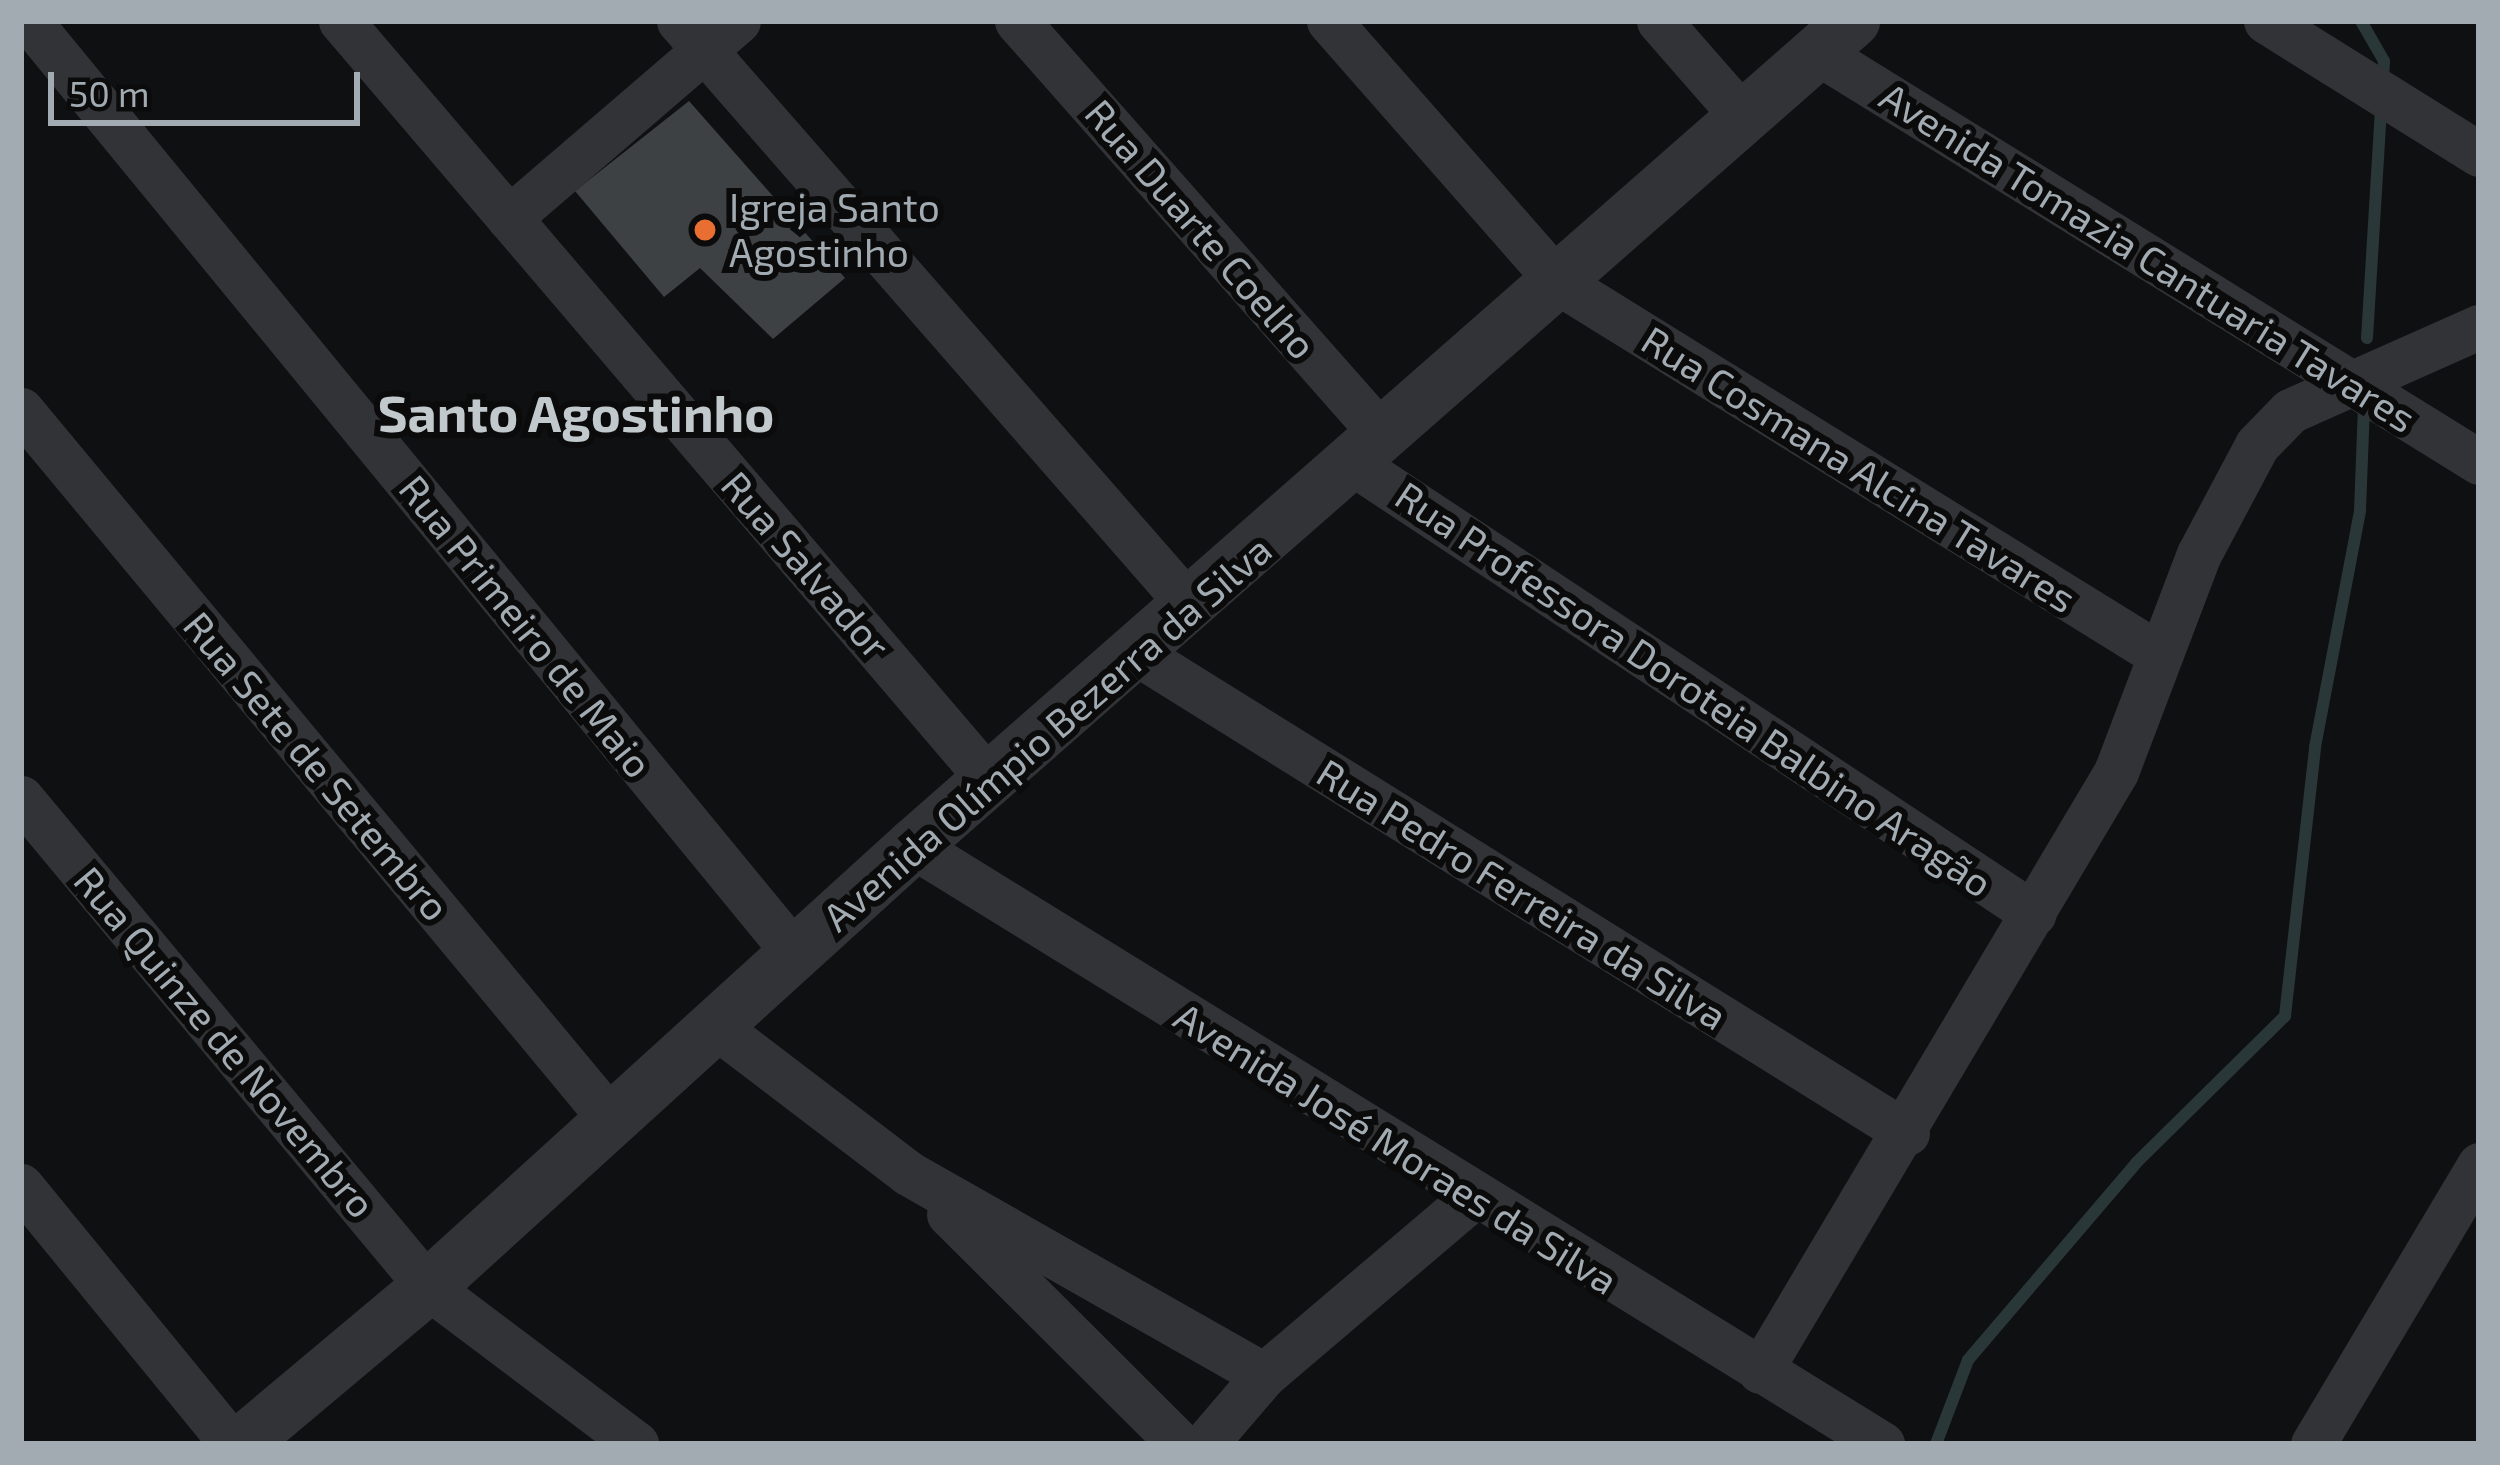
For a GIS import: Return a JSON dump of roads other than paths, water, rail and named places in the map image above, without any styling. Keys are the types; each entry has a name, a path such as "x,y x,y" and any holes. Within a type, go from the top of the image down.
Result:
{"street":[{"name":"Rua Primeiro de Maio","path":"28,21 795,953"},
{"name":"Rua Salvador","path":"341,21 990,781"},
{"path":"508,218 692,36 738,21"},
{"name":"Rua Duarte Coelho","path":"1017,21 1369,450"},
{"name":"Rua Cosmana Alcina Tavares","path":"1329,21 1558,283 2160,655"},
{"path":"1659,21 1744,118"},
{"path":"2266,21 2479,154"},
{"path":"692,36 1191,607"},
{"name":"Avenida Olímpio Bezerra da Silva","path":"242,1444 428,1287 913,846 1138,654 1835,37"},
{"name":"Avenida Tomazia Cantuaria Tavares","path":"1835,37 2349,382 2479,462"},
{"path":"1760,1371 1907,1133 2125,754 2199,554 2257,445 2290,411 2479,327"},
{"name":"Rua Sete de Setembro","path":"21,410 613,1122"},
{"name":"Rua Professora Doroteia Balbino Aragão","path":"1369,450 2034,914"},
{"name":"Rua Pedro Ferreira da Silva","path":"1138,654 1907,1133"},
{"name":"Rua Quinze de Novembro","path":"21,797 428,1287 637,1444"},
{"name":"Avenida José Moraes da Silva","path":"913,846 1472,1198 1882,1444"},
{"path":"714,1025 908,1173 1180,1444"},
{"path":"2313,1444 2479,1165"},
{"path":"908,1173 1264,1375"},
{"path":"21,1186 232,1444"},
{"path":"1205,1444 1264,1375 1472,1198"}],"waterway":[{"path":"2361,21 2384,61 2383,79"},
{"path":"2367,338 2381,106"},
{"path":"1936,1444 1968,1360 2136,1163 2285,1016 2315,747 2360,510 2364,405"}],"place":[{"name":"Igreja Santo Agostinho","path":"705,230"}],"district":[{"name":"Santo Agostinho","path":"576,412"}]}
